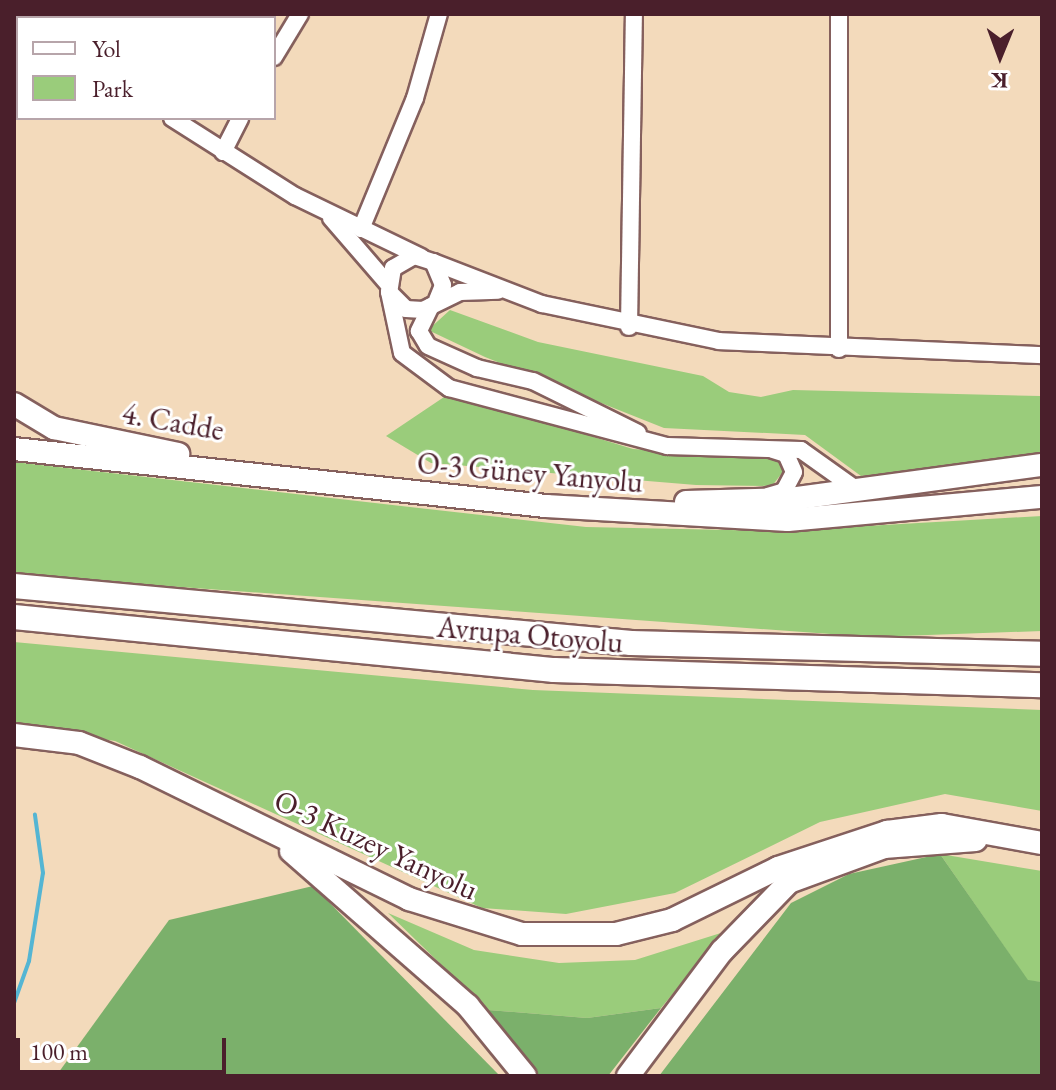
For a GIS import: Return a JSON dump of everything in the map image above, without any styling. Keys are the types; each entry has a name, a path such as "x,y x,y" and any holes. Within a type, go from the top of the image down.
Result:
{"highway":[{"name":"Avrupa Otoyolu","path":"14,586 631,643 1042,654"},
{"name":"Avrupa Otoyolu","path":"14,617 568,671 1042,685"}],"main road":[{"name":"4. Cadde","path":"14,404 81,435 328,485"},
{"name":"O-3 Güney Yanyolu","path":"14,449 328,485 610,511 788,520 1042,497"},
{"path":"610,511 857,490 1042,465"},
{"name":"O-3 Kuzey Yanyolu","path":"14,735 79,743 467,922 571,937 672,920 804,857 887,832 942,825 1036,842"},
{"path":"263,828 468,1006 525,1076"},
{"path":"628,1076 722,951 789,882 884,847 1036,842"}],"street":[{"path":"276,54 300,14"},
{"path":"361,229 415,98 439,14"},
{"path":"629,327 634,14"},
{"path":"839,14 839,349"},
{"path":"175,120 223,152 361,229 507,290 629,327 839,349 1042,355"},
{"path":"223,152 239,120"},
{"path":"324,211 406,309 507,290"},
{"path":"427,259 399,262 389,288 394,333 414,365 449,388 653,442 759,447 816,456 857,490"},
{"path":"427,259 443,285 419,331 428,346 533,381 653,442"},
{"path":"513,407 533,381"},
{"path":"753,500 784,491 794,472 786,454 759,447"}],"green space":[{"path":"450,310 538,342 703,376 729,392 761,397 793,390 1040,396 1042,455 861,476 805,435 664,428 485,357 428,330"},
{"path":"450,393 633,449 782,459 782,473 772,486 696,485 431,463 386,436"},
{"path":"14,462 586,527 780,531 1042,516 1042,631 872,637 14,575"},
{"path":"14,642 533,690 1042,710 1042,811 945,794 820,822 675,893 566,914 482,908 115,741 14,725"},
{"path":"940,854 1042,871 1042,982 1028,981"},
{"path":"940,854 1028,980 1042,982 1042,1076 659,1076 791,903 849,874"},
{"path":"313,886 500,1076 56,1076 169,920"},
{"path":"388,913 474,950 559,963 635,960 724,932 661,1008 587,1018 488,1010"},
{"path":"661,1008 608,1076 539,1076 488,1010 587,1018"}],"waterway":[{"path":"14,1003 29,961 43,873 35,815"}]}
